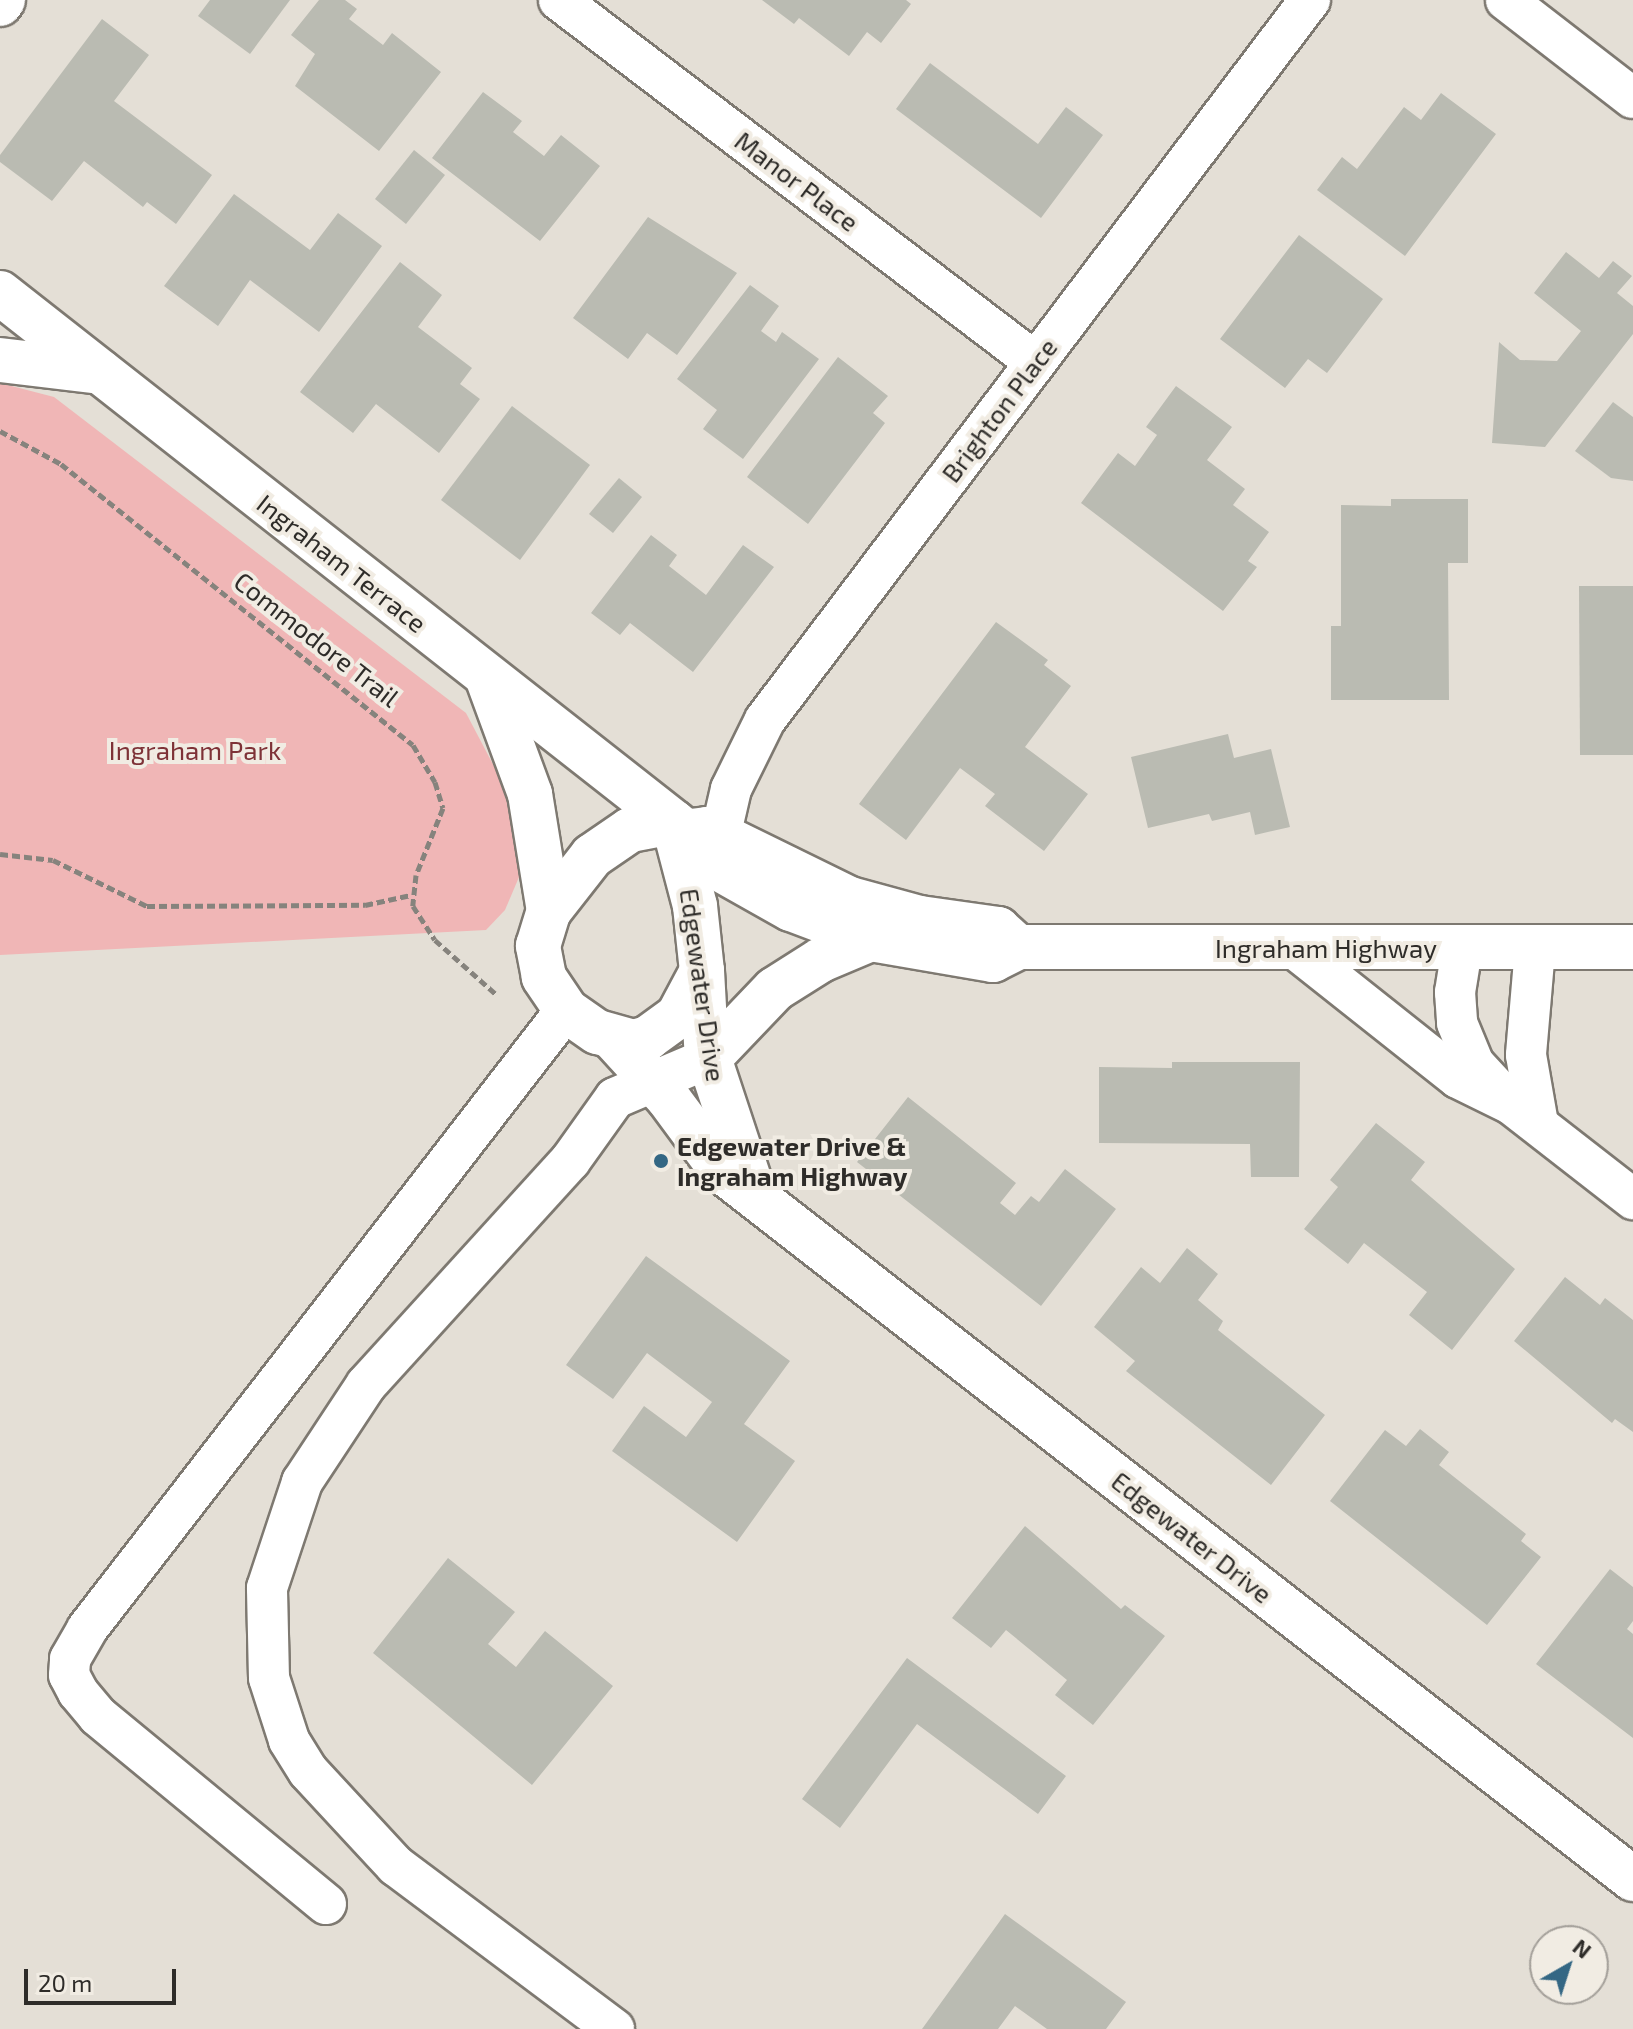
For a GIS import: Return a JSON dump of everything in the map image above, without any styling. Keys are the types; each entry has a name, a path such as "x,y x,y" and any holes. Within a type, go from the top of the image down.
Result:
{"street":[{"name":"Manor Place","path":"559,0 1035,362"},
{"name":"Brighton Place","path":"693,830 731,789 765,720 1310,0"},
{"path":"1506,0 1633,98"},
{"name":"Ingraham Terrace","path":"0,293 487,677 693,830"},
{"path":"0,360 100,372"},
{"path":"487,677 530,794 549,911 538,959 566,1010 613,1038 633,1042 663,1030 687,1003 702,971"},
{"path":"549,911 573,877 613,839 630,830 693,830 850,899 920,918 998,929 1018,947"},
{"name":"Ingraham Highway","path":"693,830 695,855 791,909 871,939 993,960 1018,947 1633,947"},
{"name":"Edgewater Drive","path":"693,830 695,906 709,1058 753,1191"},
{"path":"614,2029 438,1899 333,1802 308,1771 277,1709 269,1678 265,1617 267,1588 286,1522 331,1431 377,1373 634,1090 709,1058 775,989 821,960 871,939"},
{"path":"1294,948 1458,1078 1524,1114"},
{"path":"1462,949 1457,1023 1474,1064 1524,1114 1633,1199"},
{"path":"1524,1114 1535,949"},
{"path":"326,1904 98,1716 78,1692 69,1675 70,1659 87,1629 566,1010"},
{"name":"Edgewater Drive","path":"613,1038 634,1090 702,1150 1633,1879"}],"path":[{"name":"Commodore Trail","path":"0,431 61,464 413,745 443,808 411,895"},
{"path":"0,854 53,860 147,906 365,905 411,895 422,924 451,954"}],"green space":[{"name":"Ingraham Park","path":"0,383 54,397 466,713 507,791 522,870 505,910 486,930 0,955"}],"building":[{"path":"210,0 290,0 250,54 198,16"},
{"path":"319,0 345,0 357,9 349,19 383,45 392,33 441,72 379,151 295,86 315,54 291,35"},
{"path":"762,0 906,0 911,4 881,43 867,32 849,56 799,18 794,24"},
{"path":"102,19 149,55 114,101 212,175 176,224 147,202 143,207 84,161 52,201 0,162 0,155"},
{"path":"930,63 1038,144 1066,107 1103,135 1041,218 896,109"},
{"path":"483,92 522,121 513,132 544,156 561,135 600,166 540,241 432,158"},
{"path":"1441,93 1496,134 1405,256 1317,190 1342,157 1357,169 1404,107 1421,120"},
{"path":"414,150 445,175 406,224 375,199"},
{"path":"234,194 310,250 338,213 382,246 319,332 250,280 218,326 164,286"},
{"path":"648,217 737,273 677,355 647,333 628,359 573,318"},
{"path":"1299,235 1383,299 1327,373 1308,359 1285,388 1220,339"},
{"path":"1566,252 1599,278 1613,261 1632,276 1617,293 1633,306 1633,334 1545,447 1492,443 1499,342 1520,360 1557,361 1581,331 1534,293"},
{"path":"400,262 442,295 418,327 472,368 460,384 480,399 439,453 376,404 353,433 300,392"},
{"path":"750,285 779,306 761,331 776,342 782,332 819,359 743,459 703,429 717,410 677,379"},
{"path":"838,357 888,396 873,413 885,423 808,524 747,477"},
{"path":"1176,386 1232,427 1207,460 1245,489 1233,505 1269,532 1248,561 1257,567 1223,611 1081,503 1118,453 1135,466 1157,435 1146,427"},
{"path":"1613,402 1633,417 1633,481 1611,478 1575,451"},
{"path":"512,406 590,465 520,560 441,500"},
{"path":"619,478 642,497 613,533 589,514"},
{"path":"1391,499 1468,499 1468,563 1448,563 1449,700 1331,700 1331,626 1341,626 1341,505 1391,506"},
{"path":"651,535 677,555 669,566 706,595 743,545 774,567 693,672 630,623 620,635 591,613"},
{"path":"1579,586 1633,586 1633,755 1580,755"},
{"path":"996,622 1048,660 1044,665 1071,686 1025,747 1088,794 1044,851 985,806 995,794 960,768 906,840 859,804"},
{"path":"1228,734 1234,758 1271,749 1290,827 1255,835 1250,812 1212,821 1209,814 1148,828 1131,757"},
{"path":"1172,1062 1300,1062 1299,1177 1251,1177 1250,1144 1099,1143 1099,1067 1172,1068"},
{"path":"908,1097 1016,1183 1000,1203 1015,1215 1031,1196 1039,1202 1065,1169 1116,1209 1041,1306 857,1162"},
{"path":"1376,1123 1425,1162 1411,1180 1515,1269 1452,1350 1409,1315 1427,1292 1364,1243 1348,1264 1304,1229 1338,1187 1330,1180"},
{"path":"1187,1248 1218,1274 1198,1300 1223,1321 1218,1330 1325,1415 1271,1485 1126,1371 1135,1361 1094,1327 1141,1267 1160,1283"},
{"path":"646,1256 790,1361 744,1424 795,1461 737,1542 612,1451 644,1406 686,1437 712,1402 647,1353 613,1399 566,1365"},
{"path":"1565,1277 1600,1305 1605,1298 1633,1320 1633,1432 1615,1419 1612,1423 1514,1341"},
{"path":"1420,1429 1449,1452 1439,1465 1526,1534 1521,1541 1541,1557 1487,1625 1330,1501 1385,1430 1406,1446"},
{"path":"1025,1526 1121,1609 1125,1605 1165,1636 1093,1725 1055,1695 1067,1680 1006,1630 991,1648 952,1618"},
{"path":"448,1558 515,1612 488,1644 516,1667 545,1631 613,1686 532,1785 373,1653"},
{"path":"1610,1569 1633,1587 1633,1621 1627,1629 1633,1634 1633,1738 1536,1664"},
{"path":"907,1658 1066,1776 1038,1814 917,1724 840,1828 802,1799"},
{"path":"1005,1914 1126,2002 1106,2029 1047,2029 1015,2006 998,2029 922,2029"}],"place":[{"name":"Edgewater Drive & Ingraham Highway","path":"661,1161"}]}
